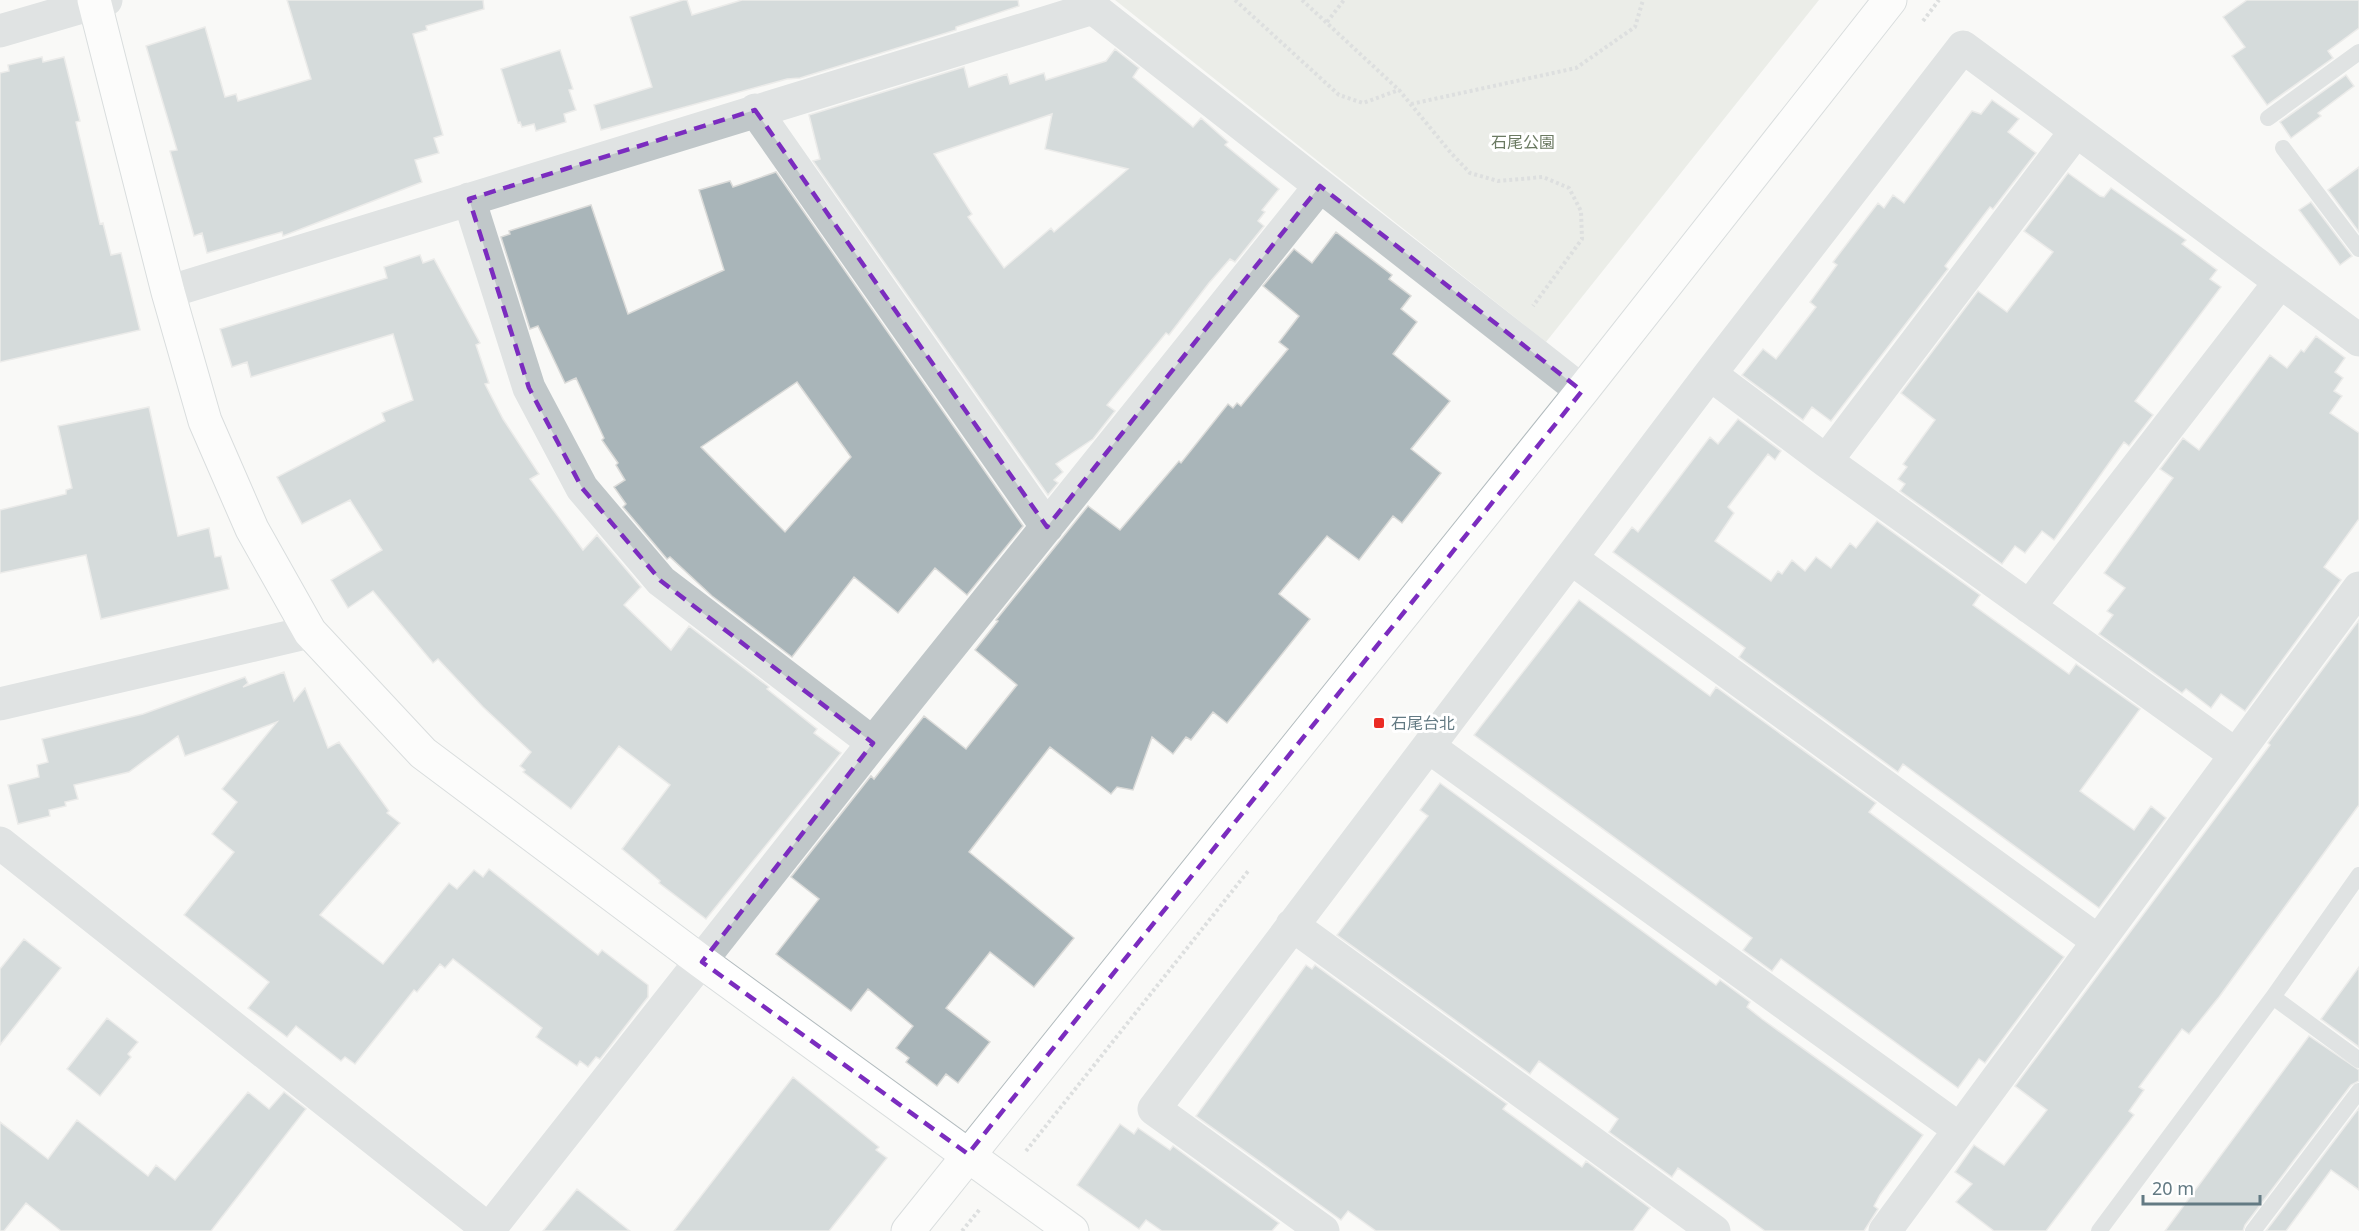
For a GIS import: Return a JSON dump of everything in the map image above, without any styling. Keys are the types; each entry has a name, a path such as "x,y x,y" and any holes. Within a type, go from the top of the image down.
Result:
{"street":[{"path":"908,1231 1582,391 1890,0"},
{"path":"0,31 98,1 168,292 205,421 252,529 310,632 423,753 702,962 1072,1231"},
{"path":"168,292 1092,4 1582,391"},
{"path":"1309,1227 1154,1109 1710,374 1963,47 2359,340"},
{"path":"755,110 1047,526"},
{"path":"1826,461 2076,130"},
{"path":"0,843 488,1231 873,743 1320,186"},
{"path":"469,199 529,388 582,488 661,581 873,743"},
{"path":"2029,607 2280,282"},
{"path":"1710,374 1826,461 2236,755"},
{"path":"1572,559 2098,941"},
{"path":"1885,1231 2359,588"},
{"path":"0,704 310,632"},
{"path":"1429,747 1959,1129"},
{"path":"1293,925 1714,1231"}],"lane":[{"path":"2268,118 2359,52"},
{"path":"2283,148 2359,249"},
{"path":"2100,1231 2273,997 2359,875"},
{"path":"2273,997 2359,1060"},
{"path":"2253,1231 2359,1091"}],"path":[{"path":"1235,0 1339,95 1363,103 1399,90"},
{"path":"1302,0 1399,90 1470,173 1498,181 1543,177 1569,188 1581,211 1582,239 1537,302 1508,332"},
{"path":"1327,22 1344,0"},
{"path":"1411,104 1576,68 1635,27 1643,0"}],"highlighted area":[{"path":"755,110 1047,527 1320,186 1582,391 968,1154 702,962 873,743 661,581 582,488 529,388 469,199"}],"green space":[{"name":"石尾公園","path":"1115,0 1819,0 1546,342"}],"building":[{"path":"287,0 483,0 484,9 426,26 427,30 413,34 443,135 434,138 439,153 415,160 422,182 283,236 282,232 207,253 202,233 194,236 170,151 177,150 146,46 205,27 225,97 236,94 238,101 311,79"},
{"path":"687,0 692,15 742,0 1018,0 1019,6 956,27 956,30 800,78 787,79 601,130 594,105 652,87 630,17"},
{"path":"2247,0 2359,0 2359,28 2328,51 2333,58 2267,105 2232,56 2245,47 2223,17"},
{"path":"1115,49 1139,68 1133,77 1193,127 1201,118 1228,142 1225,145 1279,189 1262,210 1265,212 1258,221 1264,226 1235,262 1230,259 1169,335 1166,333 1107,405 1115,411 1093,439 1056,464 1063,472 1054,480 1058,483 1048,495 813,161 820,159 809,115 964,67 969,87 1007,74 1010,84 1044,73 1046,80 1106,61","holes":["1052,114 1045,149 1128,169 1054,232 1051,228 1004,268 968,217 972,214 934,154"]},
{"path":"560,50 573,89 569,90 576,110 564,114 566,122 536,131 534,124 522,127 520,122 518,123 501,69"},
{"path":"42,57 43,62 64,57 80,121 76,122 100,224 103,223 111,255 121,253 140,330 0,362 0,73 9,71 8,65"},
{"path":"2346,75 2354,86 2318,113 2321,116 2291,138 2280,122"},
{"path":"1992,100 2019,119 2008,132 2036,153 1993,209 1990,207 1945,266 1948,269 1831,421 1812,407 1803,420 1742,375 1763,349 1776,359 1816,307 1810,302 1837,265 1833,262 1878,203 1884,208 1893,195 1904,203 1972,111 1981,114"},
{"path":"2359,167 2359,232 2328,190"},
{"path":"776,172 1023,526 967,595 935,568 898,613 854,577 792,657 712,596 670,557 667,559 623,507 626,504 614,487 625,480 616,465 618,463 602,440 604,438 576,378 565,383 538,326 530,329 501,237 510,234 509,231 591,205 628,314 724,270 699,190 730,181 733,187","holes":["797,382 851,457 785,532 701,447"]},
{"path":"2068,173 2100,196 2104,197 2111,188 2186,240 2182,244 2217,270 2210,279 2221,287 2135,401 2153,415 2129,446 2124,442 2054,540 2042,531 2025,553 2015,546 2002,564 1900,491 1905,484 1898,479 1907,467 1903,464 1935,420 1901,393 1978,291 2007,312 2053,252 2024,231"},
{"path":"2311,202 2352,256 2340,265 2299,210"},
{"path":"1336,232 1392,275 1389,279 1411,296 1401,309 1417,322 1393,354 1450,401 1411,449 1441,473 1402,523 1393,516 1359,560 1327,536 1279,594 1310,619 1227,723 1213,712 1191,740 1186,737 1173,754 1152,737 1133,790 1117,787 1111,794 1050,747 969,852 1074,938 1034,987 990,952 946,1008 990,1042 958,1083 946,1074 937,1086 906,1062 909,1058 896,1048 913,1026 868,989 851,1011 776,954 819,899 791,877 871,776 874,779 924,716 966,749 1017,685 975,650 998,621 996,620 1088,506 1120,530 1179,461 1181,463 1228,404 1233,408 1237,403 1241,406 1288,349 1279,342 1299,316 1263,286 1294,249 1312,263"},
{"path":"420,255 423,263 434,259 480,343 476,345 489,383 485,384 503,419 539,474 530,479 583,550 597,535 641,587 624,605 671,650 689,626 769,687 767,689 817,729 814,733 841,753 706,919 659,883 660,881 622,849 670,785 619,746 571,809 523,772 525,770 520,766 531,752 483,707 438,659 433,663 373,591 348,608 331,580 382,550 350,500 302,524 277,477 385,421 382,413 413,400 393,334 251,377 247,362 232,367 220,329 387,278 384,267"},
{"path":"2316,336 2345,358 2335,372 2343,378 2334,391 2342,396 2330,413 2359,433 2359,519 2324,567 2341,580 2245,711 2221,694 2211,708 2186,689 2182,693 2099,634 2113,615 2107,611 2125,588 2104,573 2173,478 2160,469 2183,438 2199,450 2270,355 2287,368 2301,350 2304,352"},
{"path":"149,407 178,536 209,528 215,557 221,556 229,589 101,619 86,555 0,573 0,510 66,494 66,490 72,488 58,426"},
{"path":"1738,419 1781,451 1775,460 1768,454 1728,507 1734,513 1715,541 1771,581 1778,571 1782,574 1792,560 1805,571 1816,557 1831,568 1850,543 1856,548 1877,521 1980,595 1973,605 2069,674 2076,664 2140,709 2080,791 2134,830 2151,806 2166,818 2099,908 1903,764 1898,772 1739,657 1745,648 1613,552 1632,527 1638,532 1710,437 1718,444"},
{"path":"1579,600 1710,696 1716,687 1876,803 1869,812 2064,957 1985,1063 1979,1059 1958,1088 1781,959 1772,971 1743,950 1752,938 1474,735"},
{"path":"2359,620 2359,805 2219,997 2189,1034 2182,1029 2139,1087 2144,1090 2129,1111 2134,1115 2046,1231 1994,1231 1956,1202 1972,1184 1955,1172 1974,1145 2004,1165 2047,1110 2015,1086 2270,745 2268,743"},
{"path":"284,672 294,701 305,688 328,748 339,742 389,811 387,813 400,823 320,915 383,964 449,883 457,889 474,870 483,877 489,869 598,955 602,950 648,985 648,997 600,1059 596,1057 588,1067 580,1061 577,1066 536,1037 542,1028 453,959 445,968 440,964 417,992 414,990 355,1064 345,1057 341,1061 296,1026 287,1037 248,1008 269,982 184,915 234,852 212,834 237,802 222,789 277,722 185,756 178,736 129,772 74,785 78,799 65,802 66,806 49,810 50,816 18,824 8,785 39,777 37,765 48,762 42,739 143,714 245,677 248,683 243,687"},
{"path":"1440,783 1716,985 1720,980 1750,1002 1747,1007 1762,1019 1923,1135 1880,1195 1874,1206 1878,1209 1864,1231 1765,1231 1678,1168 1672,1177 1609,1132 1618,1119 1539,1061 1530,1074 1337,935 1428,816 1420,810"},
{"path":"24,939 61,968 0,1045 0,969"},
{"path":"1306,965 1312,969 1315,965 1507,1104 1503,1109 1582,1167 1586,1161 1650,1208 1633,1231 1376,1231 1348,1211 1341,1220 1196,1116"},
{"path":"2359,967 2359,1047 2321,1019"},
{"path":"107,1018 138,1042 128,1054 131,1057 100,1096 67,1069"},
{"path":"2309,1036 2359,1070 2359,1081 2351,1085 2245,1225 2243,1231 2165,1231"},
{"path":"793,1077 879,1147 876,1150 887,1158 829,1231 674,1231"},
{"path":"248,1092 269,1109 284,1092 306,1109 211,1231 61,1231 26,1203 4,1231 0,1231 0,1122 48,1159 77,1120 148,1176 156,1165 175,1180"},
{"path":"2359,1108 2359,1190 2331,1170 2286,1231 2266,1231"},
{"path":"1120,1124 1134,1134 1138,1128 1170,1150 1173,1146 1279,1223 1272,1231 1162,1231 1146,1220 1139,1229 1077,1185"},
{"path":"577,1189 630,1231 543,1231"}],"place":[{"name":"石尾台北","path":"1379,723"}]}
